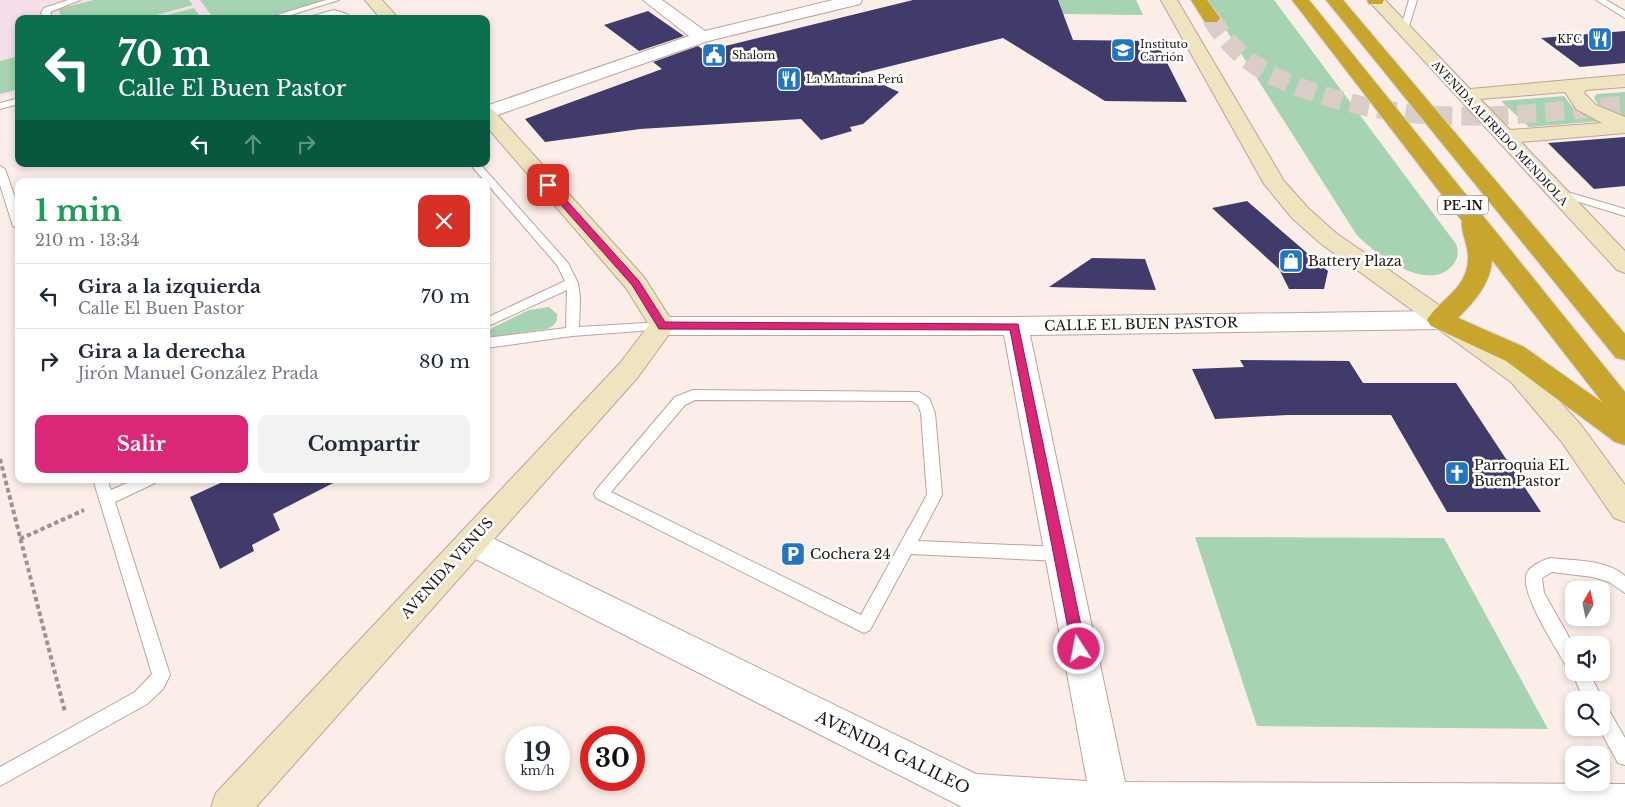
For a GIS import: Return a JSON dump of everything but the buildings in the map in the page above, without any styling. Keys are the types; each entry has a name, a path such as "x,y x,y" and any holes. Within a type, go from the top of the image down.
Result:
{"highway":[{"path":"1200,0 1211,18"},
{"name":"PE-1N","path":"1300,0 1625,412"},
{"name":"PE-1N","path":"1334,0 1625,351"},
{"path":"1467,210 1479,239 1481,266 1479,276 1466,296 1440,320 1515,354 1582,400 1625,434"}],"main road":[{"path":"373,0 388,15"},
{"path":"1169,0 1275,184 1286,198 1313,227 1440,320 1520,375 1571,433 1625,509"},
{"name":"AVENIDA ALFREDO MENDIOLA","path":"1376,0 1625,266"},
{"path":"1465,95 1625,81"},
{"path":"1582,85 1575,88 1574,93 1584,105 1606,117 1625,123"},
{"path":"490,118 635,283 662,326"},
{"path":"1504,137 1625,127"},
{"name":"AVENIDA VENUS","path":"230,807 629,370 662,326"}],"street":[{"path":"651,0 702,37"},
{"path":"490,112 702,37 854,0"},
{"name":"CALLE EL BUEN PASTOR","path":"662,326 1015,326 1440,320"},
{"path":"1015,326 1110,804"},
{"name":"AVENIDA GALILEO","path":"471,542 972,800 1110,804 1477,805 1625,803"}],"lane":[{"path":"46,15 45,13 47,10 76,0"},
{"path":"282,15 335,0"},
{"path":"1404,30 1413,0"},
{"path":"1600,0 1625,15"},
{"path":"326,15 336,13 345,15"},
{"path":"0,106 15,102"},
{"path":"478,167 487,178"},
{"path":"0,169 15,214"},
{"path":"490,181 562,263 572,283 574,315 572,332"},
{"path":"1555,191 1625,213"},
{"path":"490,321 572,283"},
{"path":"490,342 572,332 662,326"},
{"path":"693,395 914,396 924,402 928,413 935,495 906,547 864,625 601,494 685,397 693,395"},
{"path":"0,777 141,698 157,683 160,675 101,483"},
{"path":"107,499 141,483"},
{"path":"906,547 1060,554"},
{"path":"1565,647 1536,594 1534,575 1550,565 1593,570 1614,576 1625,586"},
{"path":"1610,729 1625,756"}],"path":[{"path":"0,459 72,737"},
{"path":"20,539 107,499"}],"shaded area":[{"path":"0,0 342,0 291,15 15,15 15,93 0,97"}],"green space":[{"path":"94,0 189,0 193,5 156,15 61,15 58,9"},
{"path":"200,0 326,0 272,15 211,15"},
{"path":"1058,0 1136,0 1143,15 1063,14"},
{"path":"1207,0 1274,0 1456,244 1457,256 1452,266 1441,273 1429,275 1415,273 1401,268 1388,260 1356,234"},
{"path":"194,8 199,15 167,15"},
{"path":"15,57 15,90 0,94 0,61"},
{"path":"1625,92 1625,117 1602,108 1594,97 1597,94"},
{"path":"1564,96 1574,109 1601,121 1529,127 1501,101"},
{"path":"549,307 557,314 557,319 554,325 547,329 491,336 490,331 492,328 529,310"},
{"path":"1195,537 1444,538 1548,729 1257,726"}],"tunnel":[{"path":"1211,18 1231,45 1267,73 1296,86 1353,104 1430,115 1468,116 1506,115 1625,105"}],"place":[{"name":"KFC","path":"1600,39"},
{"name":"Instituto Carrión","path":"1123,50"},
{"name":"Shalom","path":"714,55"},
{"name":"La Matarina Perú","path":"789,79"},
{"name":"Battery Plaza","path":"1291,261"},
{"name":"Parroquia EL Buen Pastor","path":"1457,473"},
{"name":"Cochera 24","path":"793,554"}],"route":[{"path":"548,185 635,283 662,326 1015,326 1079,649"}]}
